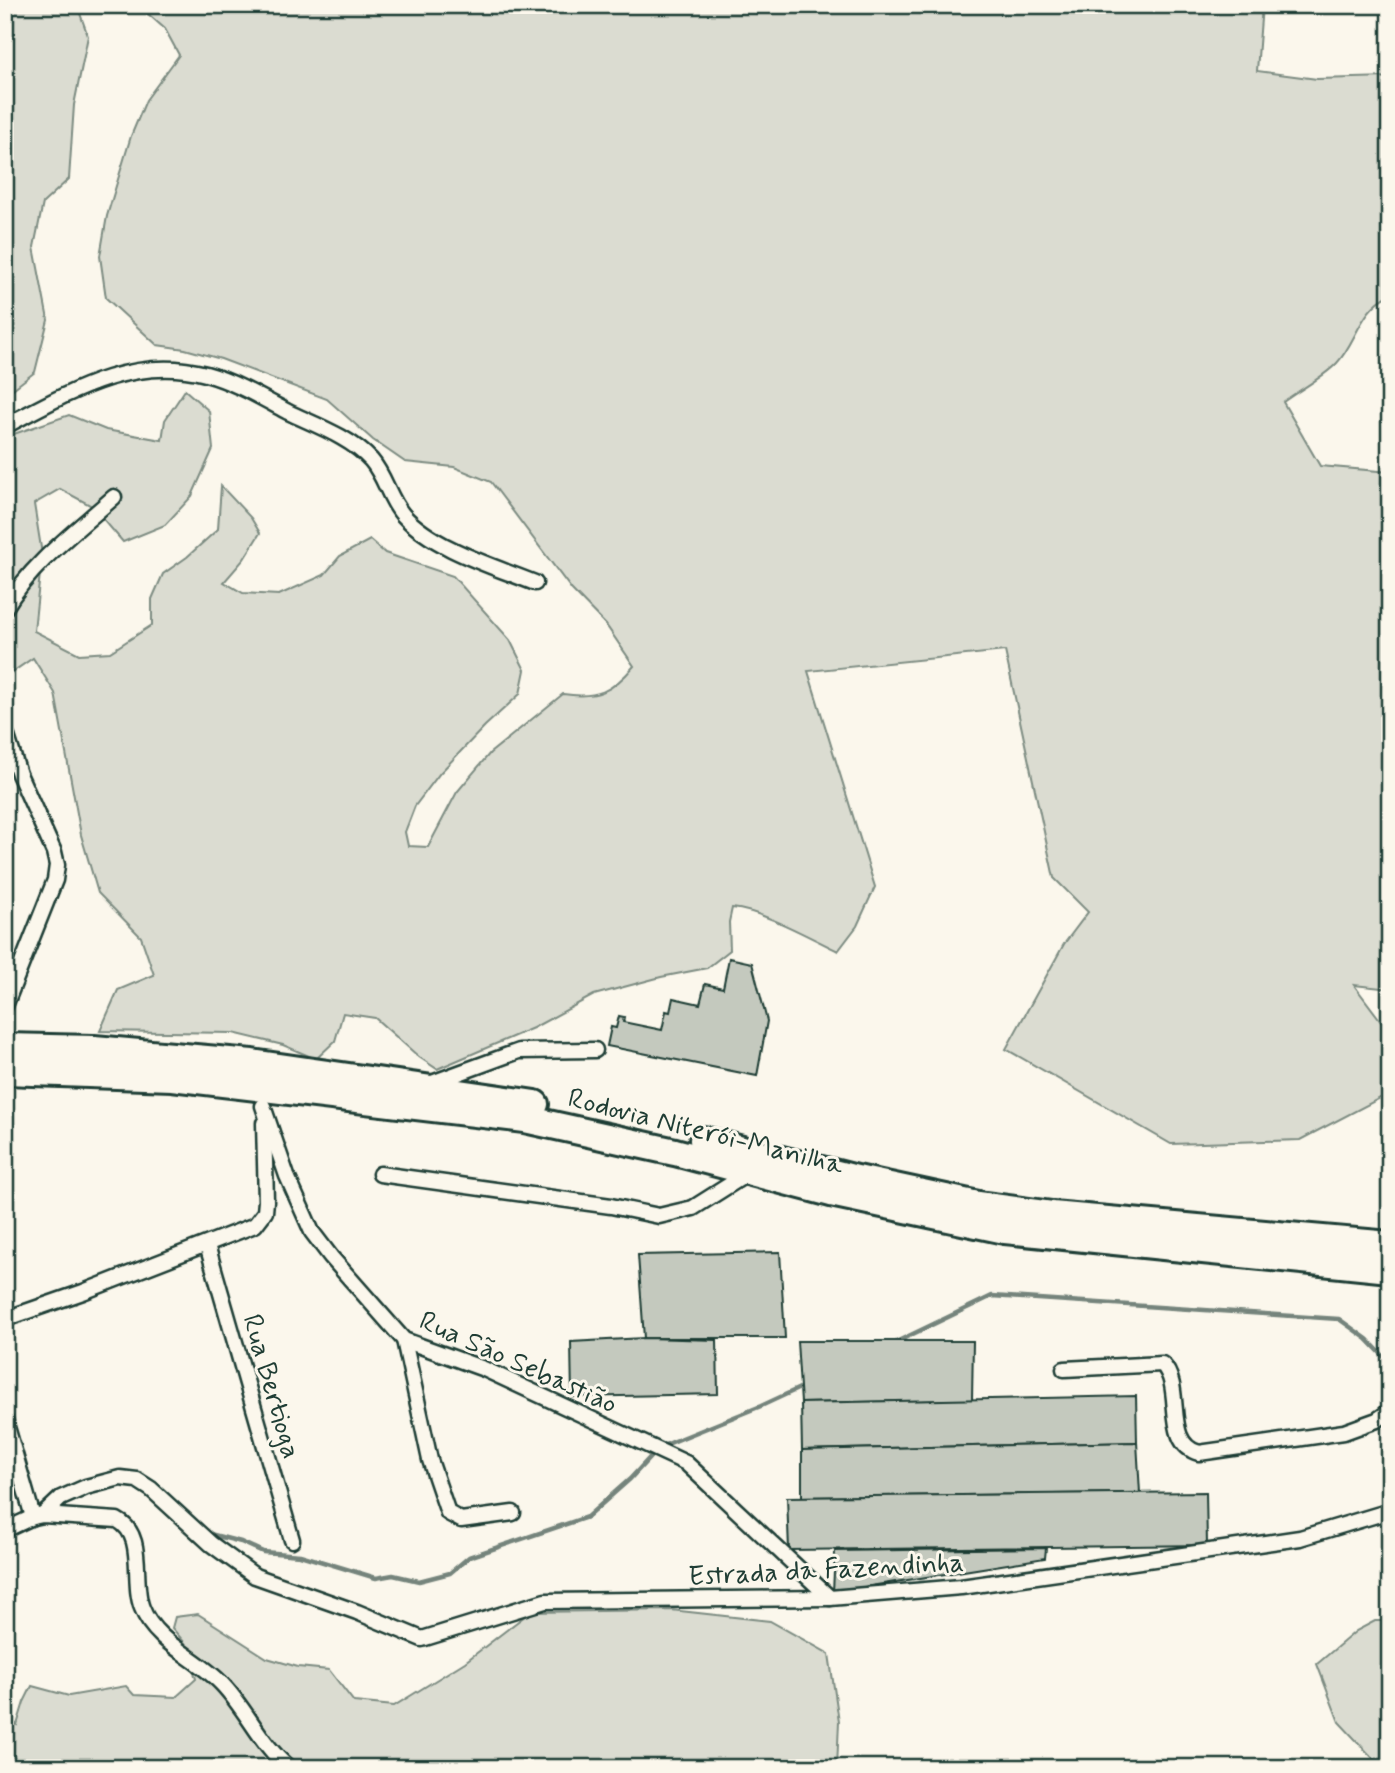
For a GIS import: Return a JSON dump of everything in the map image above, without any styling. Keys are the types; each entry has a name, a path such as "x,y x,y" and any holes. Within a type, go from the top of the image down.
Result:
{"highway":[{"name":"Rodovia Niterói-Manilha","path":"5,1047 94,1049 252,1063 424,1086 622,1121 857,1179 978,1205 1088,1218 1390,1245"},
{"name":"Rodovia Niterói-Manilha","path":"5,1071 172,1077 263,1096 525,1119 590,1132 831,1193 1005,1230 1390,1269"}],"street":[{"path":"5,426 77,389 128,371 169,367 207,374 242,388 351,444 370,459 382,475 402,514 418,528 443,544 535,583"},
{"path":"5,608 48,555 114,496"},
{"path":"5,730 19,774 54,852 57,865 55,880 5,1006"},
{"path":"424,1086 519,1051 595,1050"},
{"path":"5,1319 255,1225 265,1212 267,1174 263,1096"},
{"name":"Rua São Sebastião","path":"263,1096 287,1176 312,1232 331,1258 404,1339 484,1369 686,1463 830,1598"},
{"path":"380,1174 611,1206 659,1216 693,1208 752,1172"},
{"name":"Rua Bertioga","path":"206,1245 292,1540"},
{"path":"404,1339 430,1460 448,1513 461,1520 513,1513"},
{"path":"1064,1369 1162,1364 1170,1377 1183,1444 1189,1451 1199,1453 1344,1432 1377,1420 1390,1412"},
{"path":"5,1420 38,1516"},
{"name":"Estrada da Fazendinha","path":"38,1516 61,1498 86,1487 120,1478 137,1480 151,1489 230,1560 255,1576 357,1612 422,1639 544,1601 830,1598 961,1587 1288,1539 1343,1527 1390,1511"},
{"path":"5,1530 38,1516 117,1520 127,1527 133,1535 141,1607 152,1626 224,1685 265,1742 289,1768"}],"shaded area":[{"path":"5,5 77,5 88,36 74,105 69,179 43,203 34,247 48,320 35,372 5,395"},
{"path":"138,5 1262,5 1257,71 1317,79 1390,77 1390,295 1372,308 1344,355 1332,368 1283,402 1320,466 1390,472 1390,989 1354,985 1390,1033 1390,1093 1300,1140 1171,1144 1006,1049 1064,944 1088,912 1054,878 1005,651 808,671 875,887 857,926 838,951 772,919 732,908 729,922 730,950 707,968 594,995 533,1028 437,1069 419,1057 375,1018 343,1013 335,1041 316,1059 283,1045 233,1033 100,1031 118,990 154,975 141,937 98,893 81,835 55,693 33,658 5,677 5,437 69,415 106,430 162,440 165,420 185,390 209,411 213,449 192,496 165,525 123,542 92,506 60,489 34,504 42,554 34,631 79,654 110,652 152,625 152,599 163,574 218,529 221,486 251,518 260,533 244,559 224,582 243,593 279,595 324,575 340,556 370,540 385,553 453,576 510,640 525,670 520,694 440,773 415,806 405,832 408,846 428,847 457,792 490,753 563,694 603,692 634,666 606,625 572,590 491,482 454,467 405,462 373,440 327,399 221,359 157,345 106,298 100,256 107,216 131,136 146,100 179,55 165,29"},
{"path":"671,1610 770,1621 829,1654 839,1721 837,1768 5,1768 5,1719 17,1725 32,1686 69,1696 126,1686 134,1695 176,1697 196,1679 185,1643 172,1628 175,1617 198,1614 267,1658 298,1667 329,1670 354,1702 394,1706 465,1662 530,1612"},
{"path":"1375,1621 1390,1621 1390,1768 1382,1768 1339,1722 1317,1664 1356,1631"}],"building":[{"path":"729,958 752,963 767,1021 757,1076 607,1046 611,1027 616,1028 619,1016 624,1017 623,1022 662,1030 666,1011 670,1012 673,998 700,1004 705,984 723,988"},
{"path":"780,1252 785,1338 644,1338 638,1255"},
{"path":"644,1338 717,1340 718,1394 572,1397 571,1342"},
{"path":"797,1341 973,1341 972,1400 801,1403"},
{"path":"1136,1396 1137,1442 802,1450 801,1403"},
{"path":"1137,1442 1140,1493 802,1497 802,1450"},
{"path":"1206,1492 1207,1545 789,1550 787,1497"},
{"path":"1046,1548 1045,1558 833,1592 835,1551"}],"waterway":[{"path":"894,1343 992,1296 1339,1319 1367,1339 1390,1363"},
{"path":"660,1447 804,1386"},
{"path":"206,1533 241,1542 263,1552 300,1555 376,1578 393,1575 419,1581 450,1573 469,1557 587,1517 630,1479 654,1453"}]}
